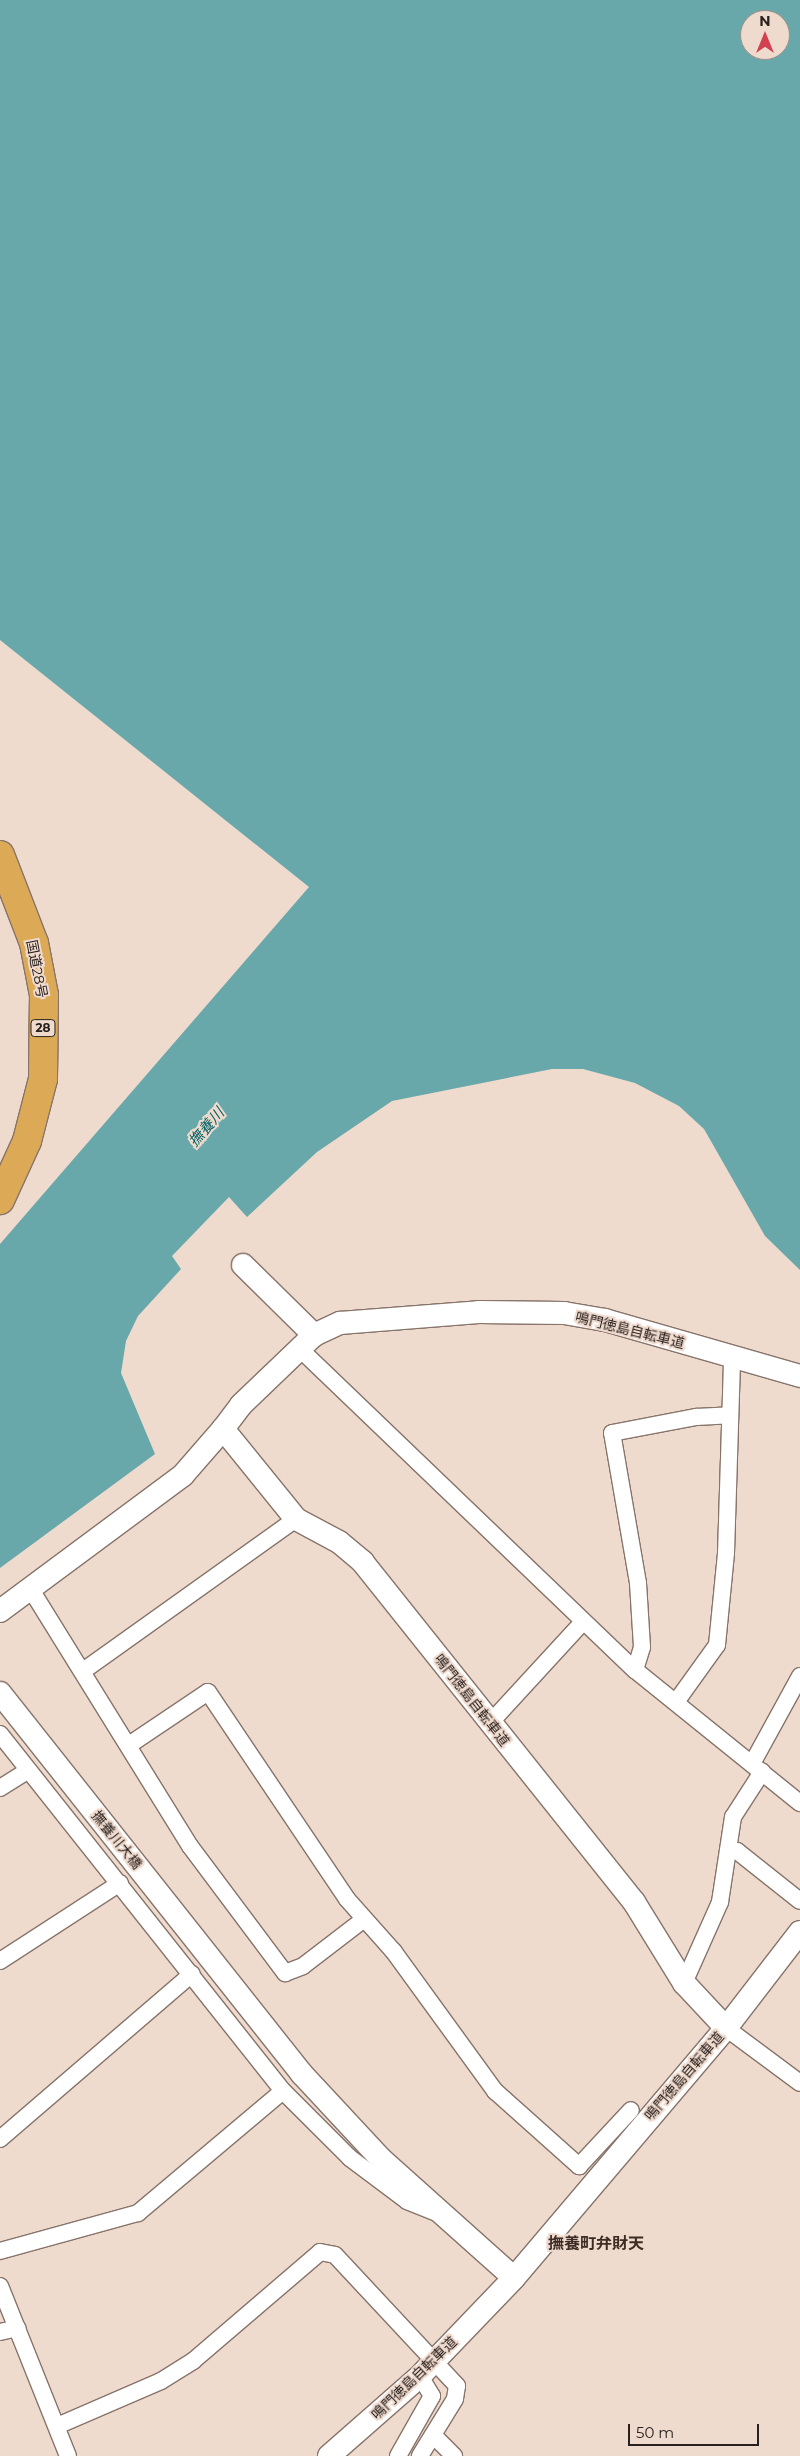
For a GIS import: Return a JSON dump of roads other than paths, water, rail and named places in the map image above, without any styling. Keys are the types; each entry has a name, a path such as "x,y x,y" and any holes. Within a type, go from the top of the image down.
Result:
{"highway":[{"name":"国道28号","path":"0,855 34,943 44,996 43,1079 27,1141 0,1200"}],"main road":[{"path":"243,1265 307,1342"},
{"name":"鳴門徳島自転車道","path":"329,2456 420,2376 514,2278 726,2028 684,1983 634,1902 363,1562 340,1542 296,1519 223,1429 241,1404 307,1342 340,1323 543,1312 605,1320 800,1376"},
{"path":"0,1611 184,1475 223,1429"},
{"name":"撫養川大橋","path":"0,1693 302,2074 381,2158 514,2278"},
{"path":"726,2028 800,1932"}],"street":[{"path":"307,1342 583,1622 635,1670 758,1767 800,1803"},
{"path":"676,1702 717,1645 726,1553 732,1357"},
{"path":"635,1670 642,1647 638,1583 612,1433 696,1416 730,1415"},
{"path":"83,1672 296,1519"},
{"path":"30,1588 129,1744 190,1846 285,1974 303,1966 362,1920"},
{"path":"490,1723 583,1622"},
{"path":"684,1983 720,1902 738,1804 758,1767 800,1676"},
{"path":"129,1744 208,1692 362,1920 394,1952 496,2091 578,2166 630,2110"},
{"path":"0,1734 27,1771 120,1882 283,2091 350,2158 407,2201 445,2216"},
{"path":"0,1788 27,1771"},
{"path":"728,1851 737,1851 800,1901"},
{"path":"0,1961 120,1882"},
{"path":"0,2139 192,1974"},
{"path":"726,2028 800,2083"},
{"path":"0,2251 138,2213 283,2091"},
{"path":"57,2426 161,2381 194,2361 320,2252 335,2255 436,2359 457,2386 455,2399 420,2456"},
{"path":"0,2286 68,2456"},
{"path":"0,2332 18,2328"},
{"path":"398,2456 432,2396 420,2376"},
{"path":"433,2435 454,2456"}],"water":[{"name":"撫養川","path":"0,0 800,0 800,1270 765,1236 704,1129 679,1106 635,1083 583,1069 552,1069 392,1101 317,1152 247,1217 229,1197 172,1256 181,1269 138,1316 126,1341 121,1373 155,1454 0,1568 0,1244 309,887 0,640"}],"district":[{"name":"撫養町弁財天","path":"596,2244"}]}
